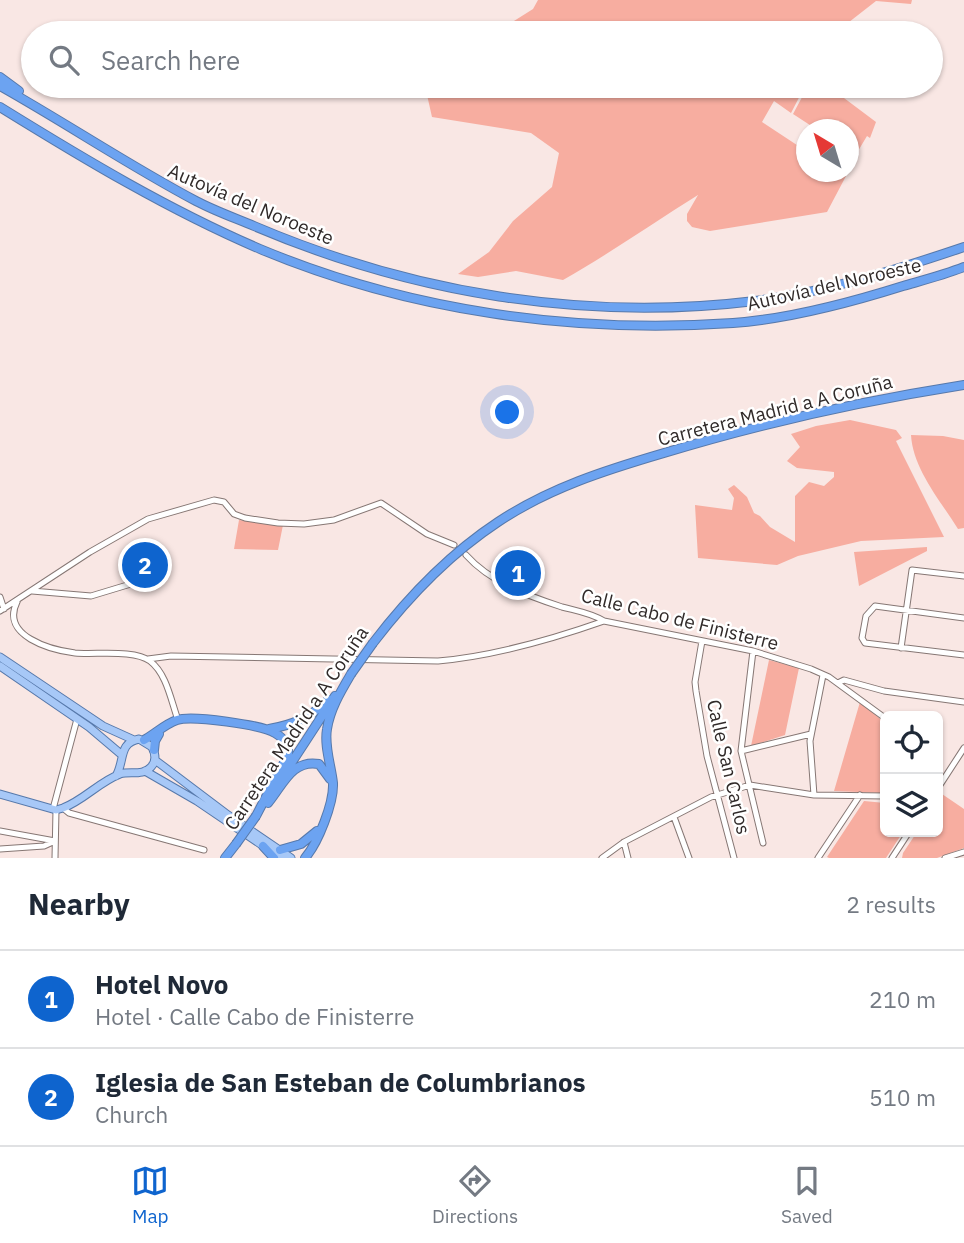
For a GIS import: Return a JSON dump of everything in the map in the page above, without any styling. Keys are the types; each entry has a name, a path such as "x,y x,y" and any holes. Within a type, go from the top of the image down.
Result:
{"highway":[{"path":"0,77 21,91"},
{"name":"Autovía del Noroeste","path":"0,86 144,174 185,194 300,246 387,274 443,287 557,304 679,307 756,301 870,278 964,247"},
{"path":"31,98 97,142 185,194"},
{"name":"Autovía del Noroeste","path":"0,108 190,217 261,249 335,277 386,292 497,314 592,324 734,323 792,314 874,296 964,267"},
{"name":"Carretera Madrid a A Coruña","path":"225,858 351,674 404,604 447,560 501,520 550,493 595,474 721,435 908,394 964,385"},
{"path":"139,740 178,720 208,720 268,729 297,722 327,702 351,674"},
{"path":"292,848 306,857 329,811 333,784 327,728 340,693 351,674"},
{"path":"155,755 155,741 163,728"},
{"path":"256,816 289,751 284,740 268,729"},
{"path":"256,816 303,763 320,764 333,784"},
{"path":"263,846 278,856 307,840 321,826"}],"main road":[{"path":"0,657 103,726 139,740 278,856 291,858"},
{"path":"0,666 77,719 123,758 133,772"},
{"path":"116,776 124,748 139,740"},
{"path":"0,794 58,809 116,776 145,771 151,767 155,755"},
{"path":"145,771 197,801 263,846"}],"street":[{"path":"2,610 97,548 148,519 214,500 224,502 234,514 255,520 304,524 334,520 381,503 427,534 454,545"},
{"name":"Calle Cabo de Finisterre","path":"466,555 509,587 534,598 593,615 604,621 753,651 823,675 880,714"},
{"path":"901,648 912,570 964,576"},
{"path":"32,591 91,596 134,583"},
{"path":"0,597 2,610"},
{"path":"22,597 14,606 13,615 15,626 20,633 47,646 74,653 134,655 148,659 171,656 438,661 504,652 604,621"},
{"path":"964,618 875,606 866,616 862,629 865,643 964,655"},
{"path":"2,610 13,615"},
{"name":"Calle San Carlos","path":"702,641 695,682 707,755 734,858"},
{"path":"753,651 741,751 763,843"},
{"path":"148,659 163,678 178,720"},
{"path":"814,795 811,733 823,675"},
{"path":"838,683 844,680 884,691 964,702"},
{"path":"55,858 58,809 77,719"},
{"path":"741,751 811,733"},
{"path":"943,780 964,748"},
{"path":"602,858 624,842 718,794 750,785 814,795 880,796"},
{"path":"818,858 860,795"},
{"path":"58,809 204,850"},
{"path":"674,817 689,858"},
{"path":"0,831 55,841"},
{"path":"895,856 906,837"},
{"path":"0,849 44,846 55,841"},
{"path":"624,842 628,858"},
{"path":"945,858 964,852"}],"shaded area":[{"path":"538,0 912,0 911,4 876,1 850,21 514,21 533,9"},
{"path":"428,98 799,98 791,113 774,101 762,122 796,144 796,182 843,182 827,212 710,231 692,227 687,221 687,214 698,195 563,280 516,271 478,277 458,274 489,252 513,221 552,187 559,153 531,133 432,117"},
{"path":"802,98 844,98 876,122 870,138 867,136 859,149 859,119 801,119 793,114"},
{"path":"850,420 896,430 902,438 896,441 944,537 861,541 798,556 777,565 698,558 695,505 732,510 734,498 728,489 734,485 747,497 754,513 770,527 795,542 795,496 809,482 824,486 834,477 834,472 797,468 787,461 800,447 791,434"},
{"path":"911,435 964,440 964,528 958,529 928,484 917,460"},
{"path":"239,520 283,525 278,550 234,549"},
{"path":"927,547 927,551 859,586 854,552"},
{"path":"769,660 799,668 785,735 751,746"},
{"path":"860,702 880,719 880,793 834,791"},
{"path":"943,795 964,809 964,848 937,858 902,858 914,837 943,837"},
{"path":"864,801 880,803 880,837 900,837 886,858 827,857"}],"place":[{"name":"Iglesia de San Esteban de Columbrianos","path":"145,565"},
{"name":"Hotel Novo","path":"518,573"}]}
